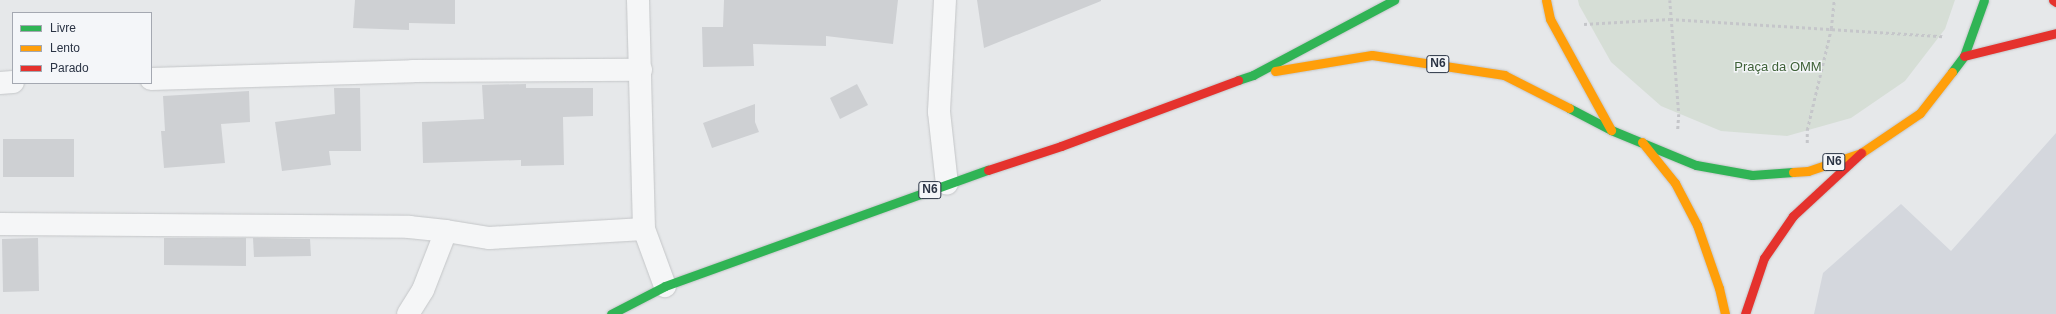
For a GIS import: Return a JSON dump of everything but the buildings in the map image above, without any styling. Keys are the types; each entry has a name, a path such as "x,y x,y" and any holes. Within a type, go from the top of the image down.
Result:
{"main road":[{"name":"N6","path":"610,314 666,286 947,184 1061,146 1253,75 1394,0"},
{"path":"1546,0 1550,19 1611,130"},
{"name":"N6","path":"1253,75 1372,55 1504,75 1611,130 1696,165 1752,175 1808,171 1861,153 1920,113 1964,56 1984,0"},
{"path":"1964,56 2056,33"},
{"path":"1642,142 1675,183 1697,225 1719,288 1725,314"},
{"path":"1745,314 1750,295 1764,258 1793,216 1861,153"}],"street":[{"path":"638,0 644,229 666,286"},
{"path":"945,0 938,112 947,184"},
{"path":"152,79 413,71 641,70"},
{"path":"0,83 12,82"},
{"path":"0,224 409,227 446,230 489,238 644,229"},
{"path":"408,314 423,290 446,230"}],"path":[{"path":"1670,0 1670,18 1679,114 1676,156"},
{"path":"1808,171 1807,130 1831,29 1834,0"},
{"path":"1550,19 1589,24 1670,18 1970,39"}],"shaded area":[{"path":"2056,133 2056,314 1814,314 1823,273 1901,204 1951,251"}],"green space":[{"name":"Praça da OMM","path":"1578,0 1955,0 1945,29 1905,81 1851,118 1787,136 1721,131 1661,106 1611,62 1579,5"}],"traffic: fast":[{"path":"1238,80 1253,75 1394,0"},
{"path":"1952,72 1964,56 1984,0"},
{"path":"1569,108 1611,130 1696,165 1752,175 1793,172"},
{"path":"611,314 665,286 988,170"}],"traffic: slow":[{"path":"1546,0 1550,19 1611,130"},
{"path":"1275,71 1372,55 1504,75 1569,108"},
{"path":"1793,172 1808,171 1861,153 1920,113 1952,72"},
{"path":"1642,142 1675,183 1697,225 1719,288 1725,314"}],"traffic: jam":[{"path":"1964,56 2056,33"},
{"path":"988,170 1061,146 1238,80"},
{"path":"1745,314 1764,258 1793,216 1861,153"}]}
